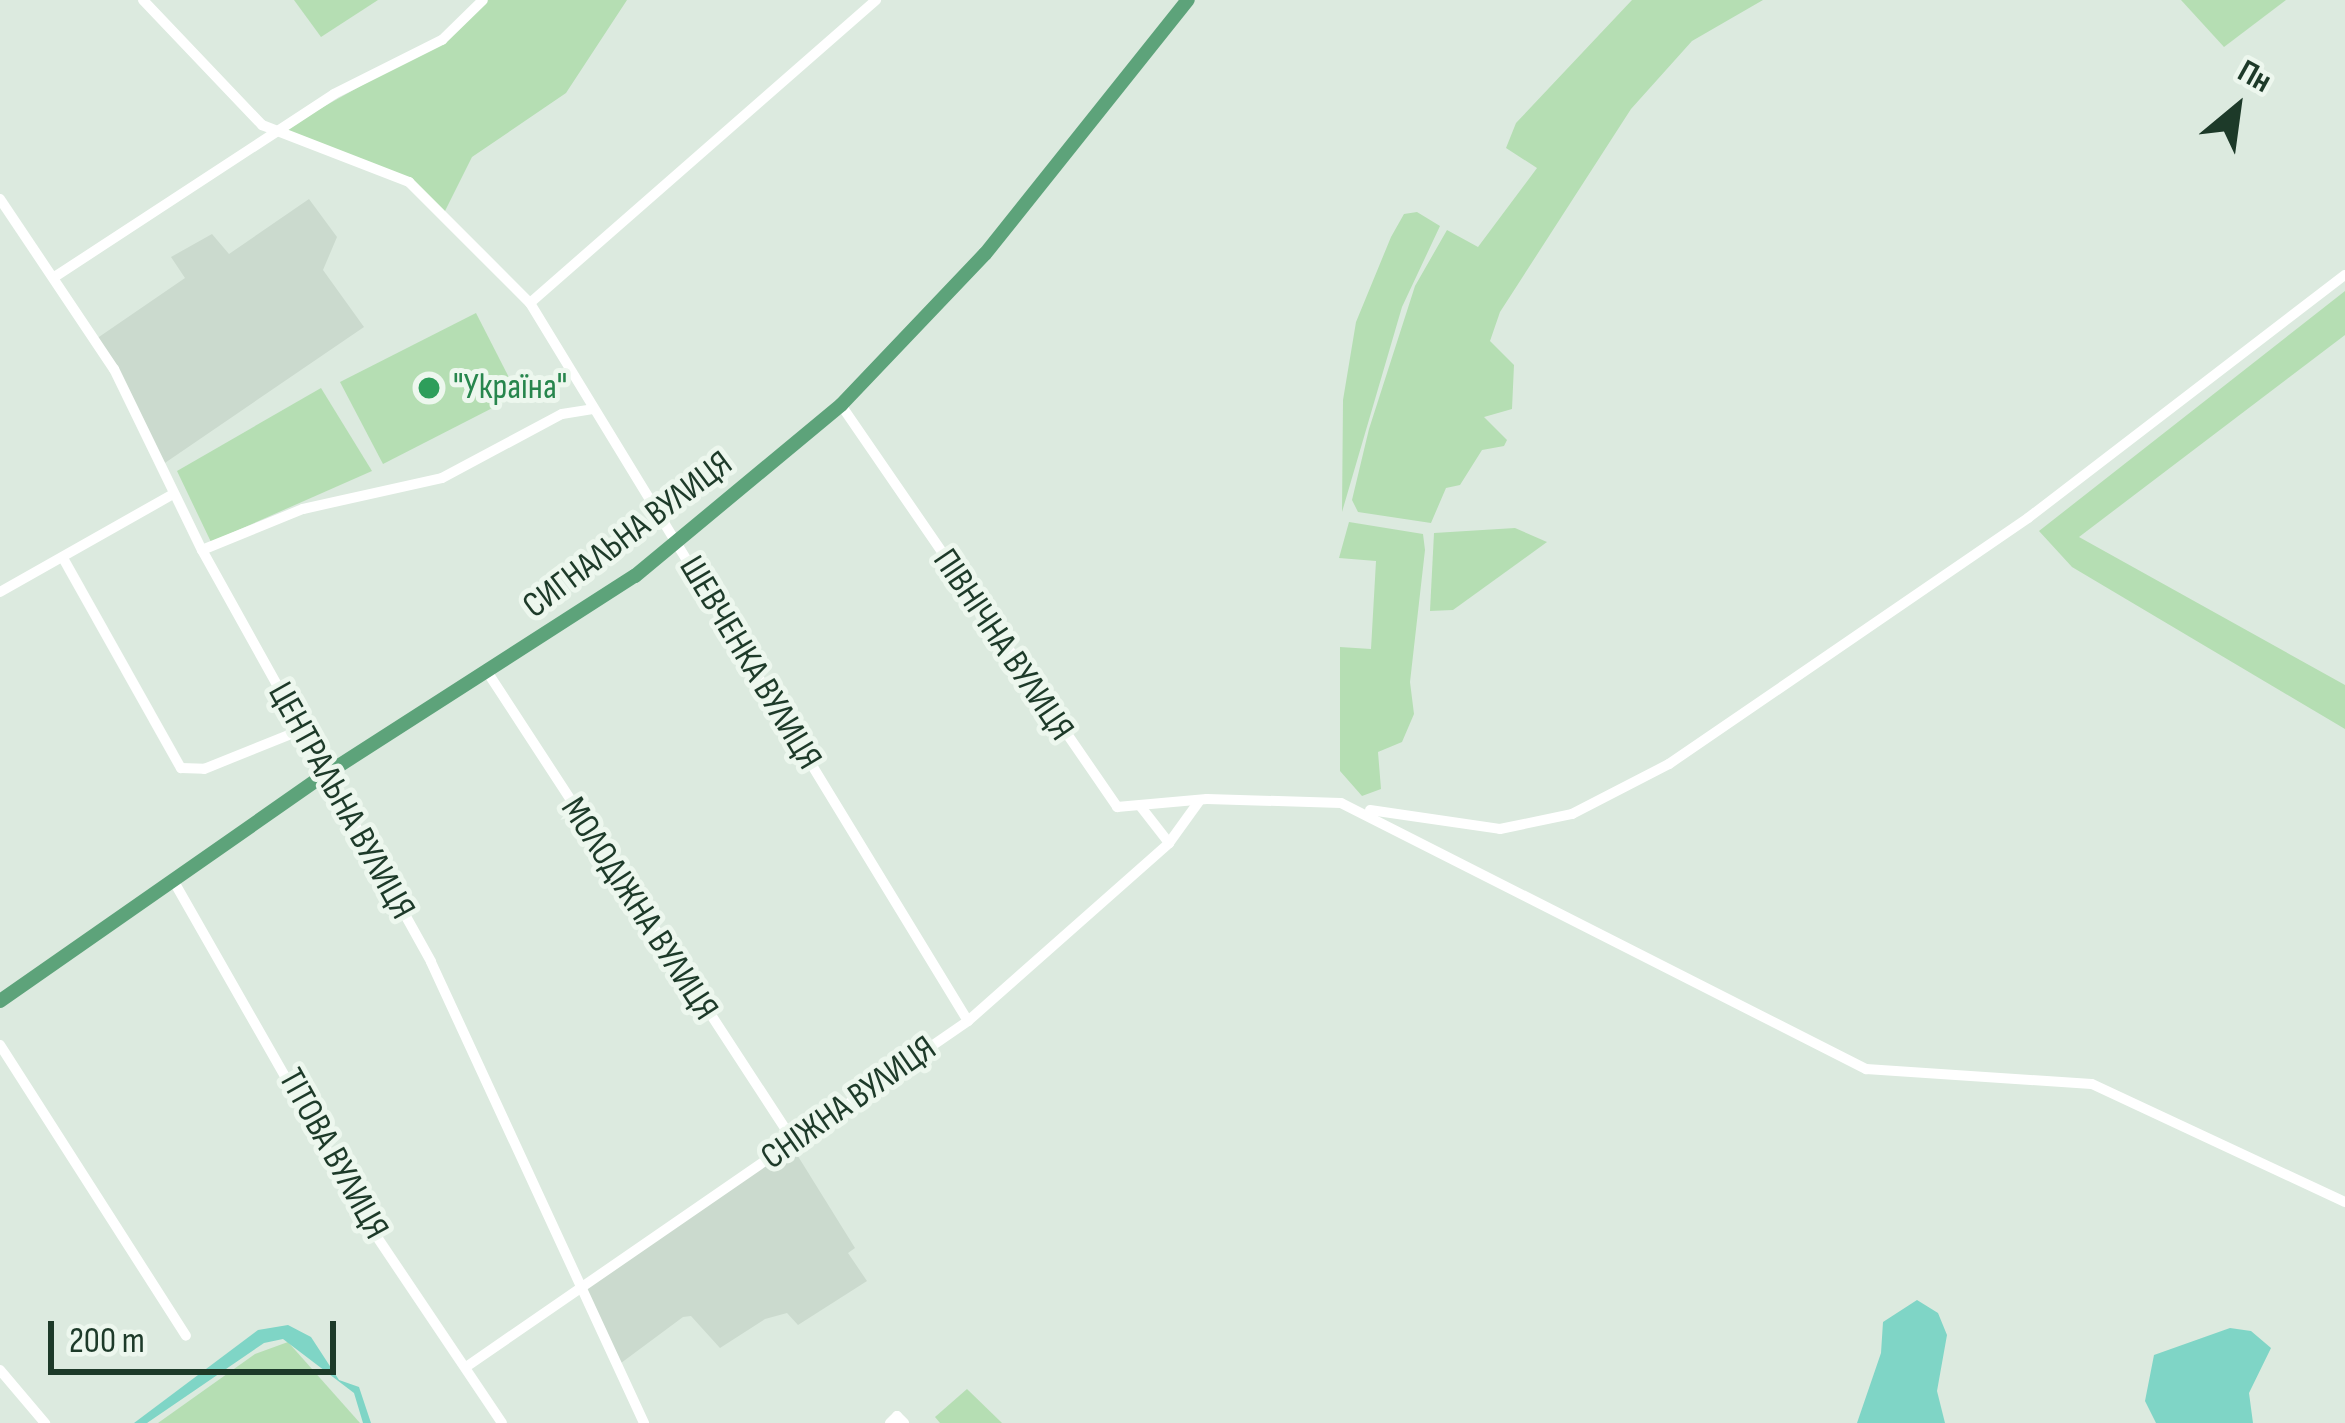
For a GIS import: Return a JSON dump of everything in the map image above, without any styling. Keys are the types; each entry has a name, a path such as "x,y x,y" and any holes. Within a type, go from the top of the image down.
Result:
{"main road":[{"name":"СИГНАЛЬНА ВУЛИЦЯ","path":"0,1001 326,774 488,673 677,543 841,405 985,254 1188,0"}],"street":[{"name":"ШЕВЧЕНКА ВУЛИЦЯ","path":"143,0 262,124 409,182 530,303 968,1021"},
{"path":"530,303 876,0"},
{"path":"56,276 280,130 442,40 481,2"},
{"name":"ЦЕНТРАЛЬНА ВУЛИЦЯ","path":"0,200 56,276 114,370 202,550 431,962 576,1289 644,1423"},
{"path":"1141,807 1203,800 1341,803 1500,829 1572,814 1669,764 2027,518 2345,275"},
{"name":"ПІВНІЧНА ВУЛИЦЯ","path":"841,405 1105,796 1117,807 1141,807"},
{"path":"202,550 303,508 442,478 562,414 593,409"},
{"path":"0,592 173,494"},
{"path":"63,558 181,768 204,769 301,730"},
{"name":"МОЛОДІЖНА ВУЛИЦЯ","path":"488,673 794,1142"},
{"name":"СНІЖНА ВУЛИЦЯ","path":"466,1366 968,1021 1169,843 1203,800"},
{"path":"1341,803 1866,1069 2092,1084 2345,1202"},
{"path":"1141,807 1169,843"},
{"name":"ТІТОВА ВУЛИЦЯ","path":"172,880 373,1231 502,1423"},
{"path":"0,1045 186,1336"},
{"path":"0,1370 45,1423"},
{"path":"890,1423 897,1416 904,1423"}],"shaded area":[{"path":"309,199 337,237 323,270 364,327 159,467 96,339 185,278 171,257 212,234 229,254"},
{"path":"791,1145 855,1248 848,1253 867,1281 798,1325 787,1313 765,1319 720,1348 691,1316 683,1317 617,1366 577,1290"}],"green space":[{"path":"294,0 378,0 321,37"},
{"path":"484,0 627,0 566,93 472,157 443,215 410,182 282,130 443,40"},
{"path":"1632,0 1763,0 1692,41 1631,109 1500,312 1490,341 1514,365 1512,409 1484,417 1507,440 1504,446 1482,450 1460,485 1446,488 1431,523 1358,512 1352,500 1369,429 1415,286 1447,230 1478,247 1537,168 1506,148 1516,123"},
{"path":"2181,0 2286,0 2224,47"},
{"path":"1417,212 1440,226 1402,307 1342,512 1343,400 1356,322 1391,237 1404,214"},
{"path":"2345,291 2345,335 2079,537 2345,685 2345,729 2072,567 2039,531"},
{"name":"\"Україна\"","path":"476,313 518,395 383,464 340,382"},
{"path":"321,388 372,471 211,542 177,471"},
{"path":"1349,522 1423,534 1425,550 1410,682 1414,714 1402,742 1378,752 1381,789 1362,796 1340,771 1340,647 1371,649 1376,561 1339,558"},
{"path":"1515,528 1547,542 1453,610 1430,611 1434,533"},
{"path":"288,1342 360,1423 158,1423 255,1354"},
{"path":"967,1389 1002,1423 940,1423 935,1417"}],"water":[{"path":"1917,1300 1938,1313 1947,1335 1937,1391 1945,1423 1857,1423 1881,1353 1883,1322"},
{"path":"288,1325 311,1337 339,1380 359,1387 371,1423 363,1423 354,1393 283,1339 264,1343 147,1423 134,1423 258,1330"},
{"path":"2230,1328 2251,1331 2271,1348 2249,1393 2253,1423 2156,1423 2145,1401 2154,1355"}],"place":[{"name":"\"Україна\"","path":"429,388"}]}
